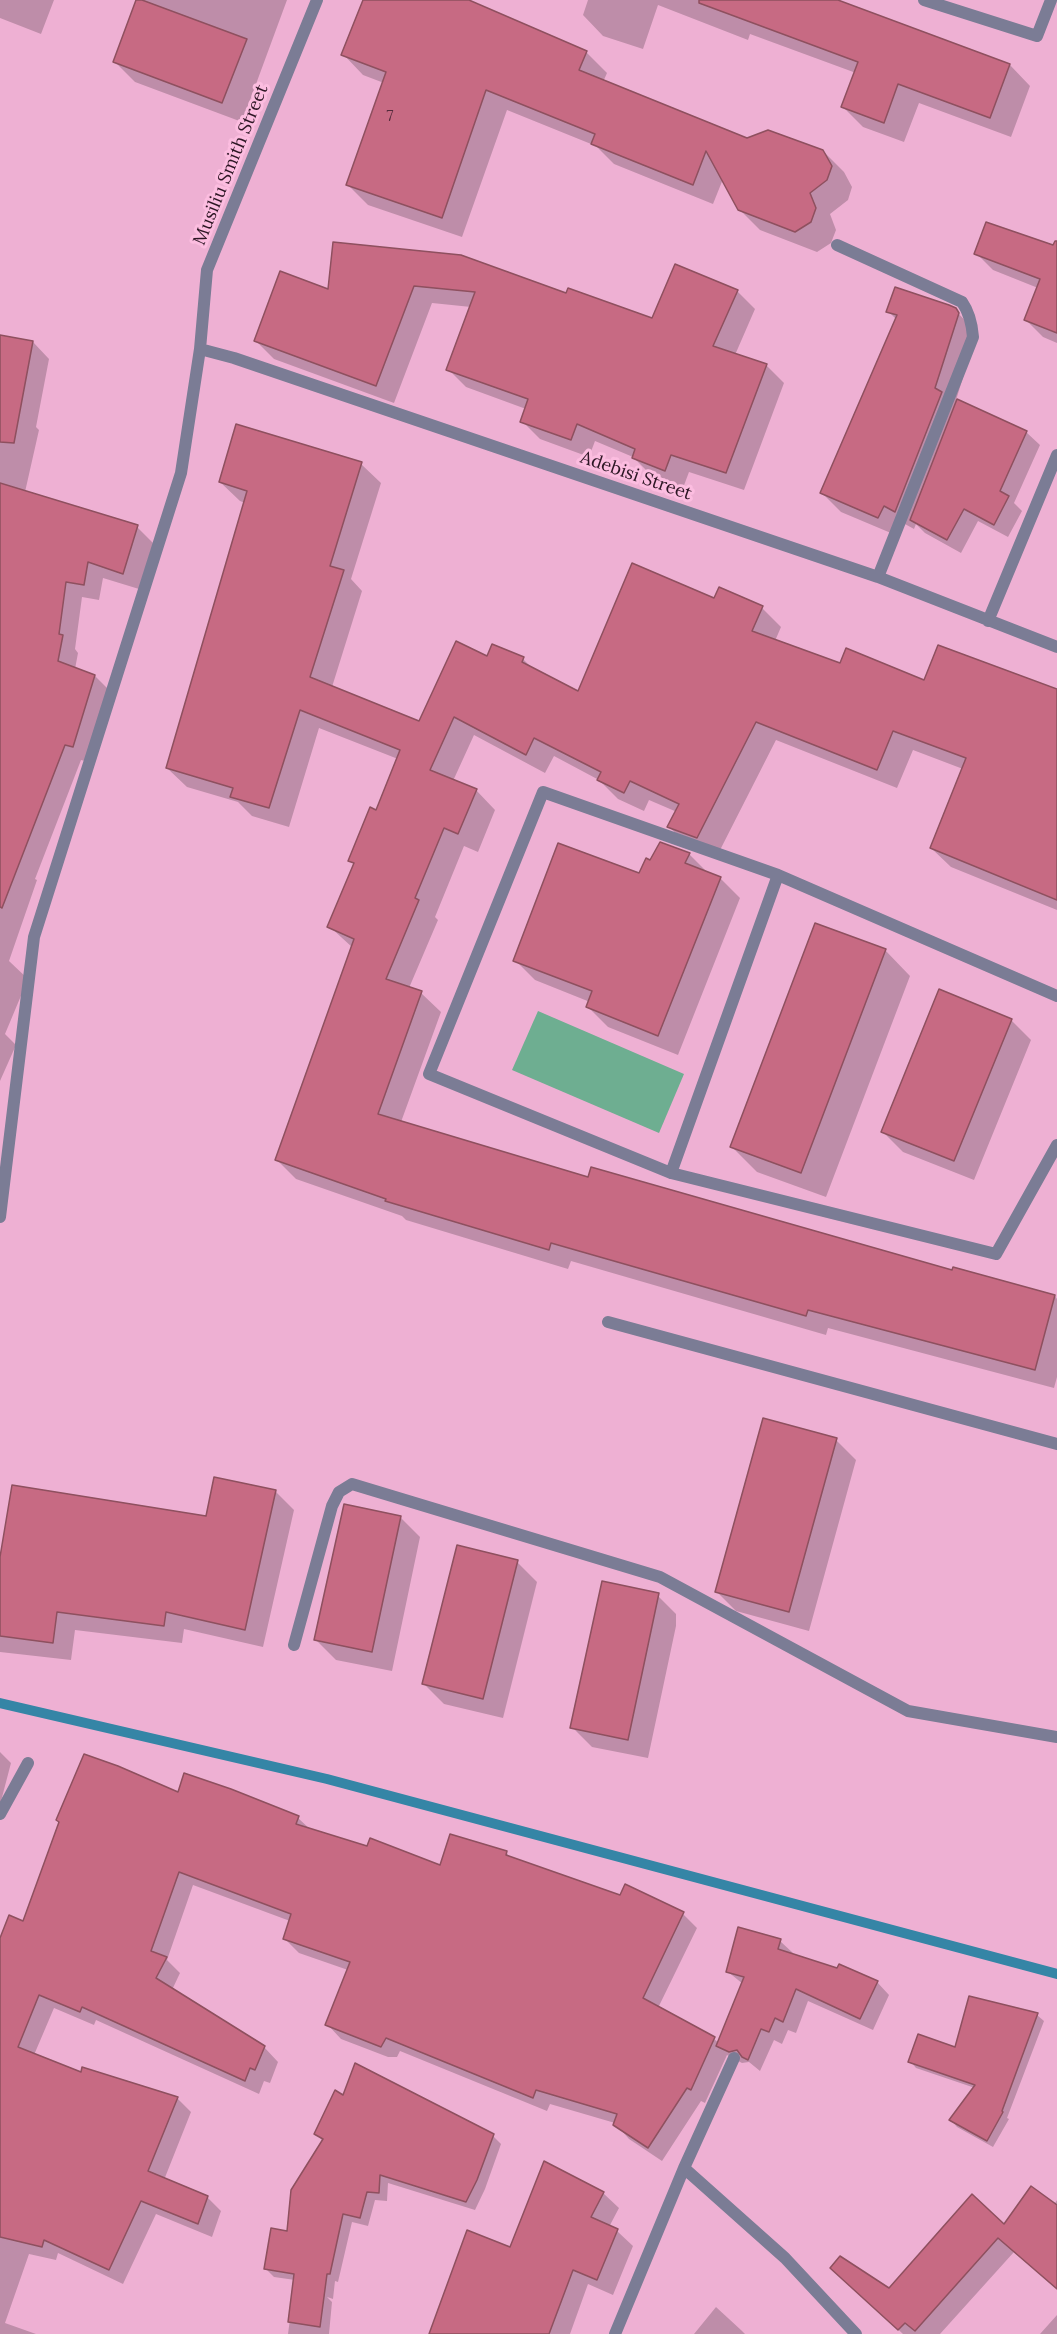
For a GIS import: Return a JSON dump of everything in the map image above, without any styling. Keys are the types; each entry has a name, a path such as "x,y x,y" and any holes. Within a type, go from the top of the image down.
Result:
{"street":[{"name":"Musiliu Smith Street","path":"0,1217 34,937 181,472 200,349 207,270 317,0"},
{"path":"924,0 1037,36 1051,0"},
{"path":"837,245 962,302 967,309 972,327 973,337 878,577"},
{"name":"Adebisi Street","path":"200,349 234,358 878,577 1057,647"},
{"path":"988,621 1057,455"},
{"path":"1057,996 778,875 543,792 429,1074 671,1173 996,1254 1057,1145"},
{"path":"671,1173 778,875"},
{"path":"608,1322 1057,1444"},
{"path":"294,1645 332,1506 339,1492 352,1485 660,1577 909,1711 1057,1737"},
{"path":"0,1814 28,1763"},
{"path":"615,2334 684,2168 734,2058"},
{"path":"684,2168 785,2258 856,2334"}],"green space":[{"path":"538,1011 684,1074 659,1133 512,1070"}],"building":[{"path":"136,0 142,0 247,39 222,103 113,62"},
{"path":"363,0 469,0 587,51 579,70 747,138 768,130 823,150 832,166 827,180 810,193 816,208 811,222 795,232 738,210 706,151 693,185 591,144 595,134 486,90 442,218 346,185 386,72 341,55"},
{"path":"699,0 838,0 1010,64 990,118 898,84 884,123 841,107 858,62 699,3"},
{"path":"986,222 1053,245 1057,241 1057,333 1024,320 1040,279 974,254"},
{"path":"333,242 461,255 566,293 568,288 652,318 675,264 738,290 713,346 767,364 726,473 671,455 665,471 632,458 635,449 577,424 571,440 520,422 528,399 446,370 475,292 414,286 376,386 254,341 280,271 328,289"},
{"path":"895,287 949,305 956,308 959,313 935,388 942,392 895,512 884,506 878,518 820,493 897,315 886,312"},
{"path":"0,335 33,341 14,443 0,442"},
{"path":"957,399 1027,431 1000,491 1009,496 994,525 964,509 947,540 910,520"},
{"path":"236,424 362,462 330,566 344,570 310,677 419,721 456,641 487,656 492,644 524,657 522,662 578,691 632,563 714,598 719,587 763,606 752,631 840,663 846,648 924,680 938,645 1057,689 1057,900 930,848 966,758 893,731 877,770 756,722 697,838 667,827 679,804 630,781 624,793 597,780 601,772 534,738 526,755 454,717 430,770 477,789 458,834 444,828 415,898 419,900 386,979 422,991 378,1114 588,1177 591,1167 952,1270 953,1267 1055,1295 1035,1370 808,1310 806,1316 551,1243 549,1250 385,1201 386,1199 275,1160 354,939 327,927 354,863 348,861 370,807 376,810 400,750 300,710 269,808 230,797 233,788 166,768 247,491 219,482"},
{"path":"0,483 138,525 123,574 88,562 84,585 66,582 59,634 63,635 58,661 95,675 73,747 65,745 2,908 0,907"},
{"path":"660,842 690,853 685,863 721,877 658,1036 586,1007 592,991 513,961 558,843 639,873 646,858 650,860"},
{"path":"815,923 886,949 801,1173 730,1147"},
{"path":"939,989 1012,1019 954,1161 881,1132"},
{"path":"763,1418 837,1438 789,1612 715,1592"},
{"path":"214,1477 276,1490 245,1630 166,1612 164,1626 57,1612 53,1643 0,1636 0,1557 12,1485 206,1516"},
{"path":"344,1504 401,1516 372,1652 314,1640"},
{"path":"457,1545 518,1560 483,1699 422,1684"},
{"path":"602,1581 659,1593 628,1740 570,1728"},
{"path":"84,1754 178,1792 184,1773 299,1816 296,1824 367,1846 370,1838 440,1865 450,1834 507,1851 506,1855 620,1895 625,1884 684,1912 643,1998 715,2037 691,2090 687,2088 648,2148 613,2125 617,2114 536,2090 533,2098 386,2038 381,2047 325,2025 350,1962 283,1939 291,1914 179,1872 151,1951 167,1957 156,1978 265,2046 255,2070 250,2068 245,2081 82,2007 80,2012 39,1995 18,2047 81,2072 82,2067 178,2097 148,2171 208,2196 198,2224 141,2201 109,2270 44,2240 42,2247 0,2237 0,1938 9,1915 23,1921 59,1822 56,1820"},
{"path":"738,1927 781,1939 778,1949 837,1968 839,1964 878,1981 860,2019 796,1989 783,2022 775,2018 769,2032 761,2029 748,2060 742,2057 737,2050 729,2052 716,2046 744,1977 726,1972"},
{"path":"969,1996 1038,2013 1003,2112 987,2141 949,2120 975,2085 908,2062 918,2034 955,2047"},
{"path":"355,2063 494,2134 466,2202 380,2175 379,2193 367,2192 360,2218 343,2214 330,2274 327,2274 320,2327 288,2322 294,2274 264,2269 271,2228 287,2231 291,2190 323,2139 314,2134 335,2090 343,2095"},
{"path":"544,2161 604,2192 591,2217 618,2229 597,2280 573,2270 549,2334 429,2334 467,2230 510,2247"},
{"path":"1031,2186 1057,2205 1057,2289 998,2238 915,2331 905,2323 898,2330 830,2268 840,2256 889,2288 972,2194 1004,2224"}],"waterway":[{"path":"0,1703 327,1779 1057,1974"}]}
